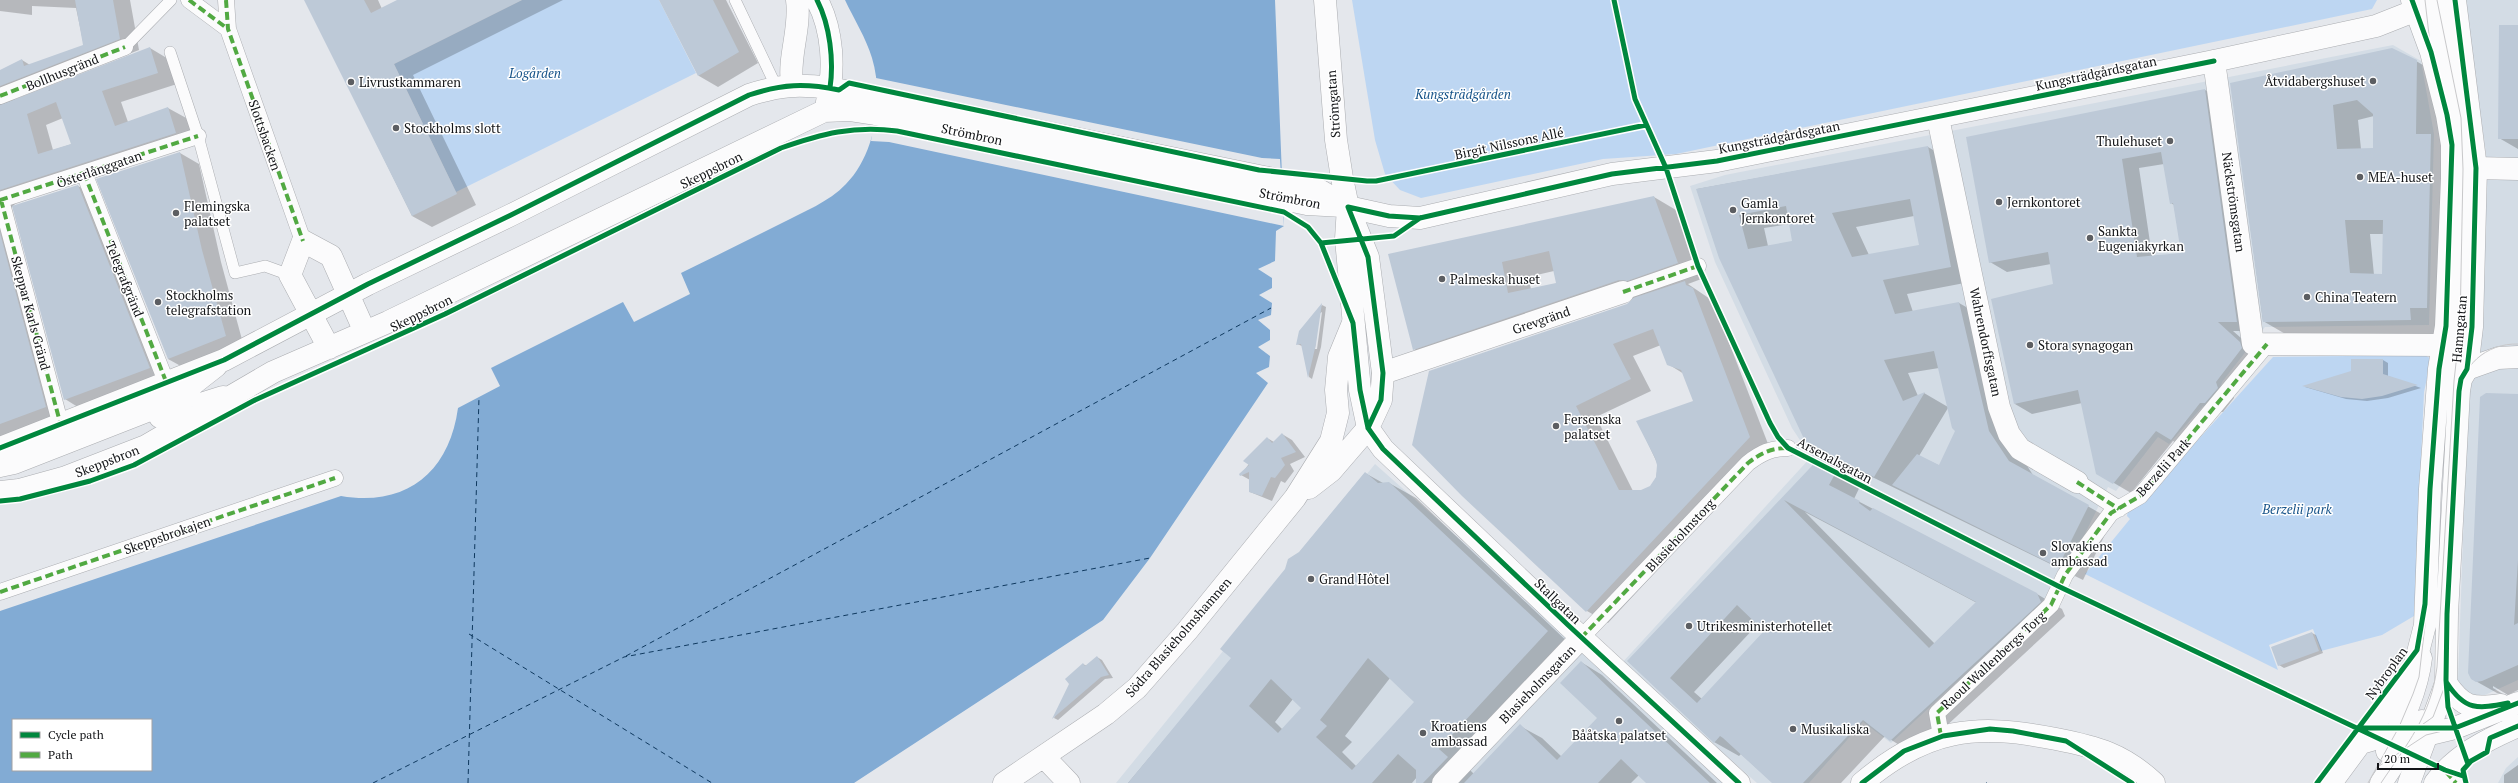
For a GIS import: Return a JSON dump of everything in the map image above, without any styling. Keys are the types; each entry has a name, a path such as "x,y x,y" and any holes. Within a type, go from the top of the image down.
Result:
{"street":[{"path":"189,0 228,29"},
{"name":"Slottsbacken","path":"226,0 228,29 303,241"},
{"path":"784,85 790,70 799,20 796,0"},
{"path":"784,85 824,111 830,88 833,66 831,48 817,0"},
{"name":"Strömgatan","path":"1325,0 1336,140 1348,206"},
{"name":"Kungsträdgårdsgatan","path":"1348,206 1389,216 1420,218 1612,174 1717,161 1938,118 2214,61 2382,24 2432,2"},
{"name":"Hamngatan","path":"2376,777 2412,736 2446,683 2447,614 2459,391 2461,379 2467,369 2472,327 2476,168 2459,46 2432,2"},
{"name":"Hamngatan","path":"2412,736 2424,636 2430,489 2443,345 2452,186 2452,145 2447,115 2431,52 2432,2"},
{"name":"Hamngatan","path":"2412,736 2432,696 2437,667 2460,287 2463,169 2461,118 2432,2"},
{"name":"Bollhusgränd","path":"0,96 124,47"},
{"name":"Näckströmsgatan","path":"2214,61 2260,344"},
{"path":"0,466 14,463 170,402 224,360 348,294 511,216 749,95 784,85 830,88 876,105"},
{"name":"Strömbron","path":"849,110 876,105 1283,189 1307,204 1348,206"},
{"name":"Skeppsbron","path":"0,492 19,490 66,477 146,446 273,372 365,332 824,111 849,110"},
{"name":"Wahrendorffsgatan","path":"1938,118 1999,407 2009,434 2020,448 2119,509"},
{"name":"Österlånggatan","path":"0,200 198,136"},
{"path":"2476,168 2518,169"},
{"name":"Telegrafgränd","path":"84,173 164,378"},
{"name":"Skeppar Karls Gränd","path":"0,200 61,426"},
{"name":"Södra Blasieholmshamnen","path":"1348,206 1346,239 1353,322 1360,390 1368,428"},
{"name":"Södra Blasieholmshamnen","path":"1295,498 1331,471 1368,428 1380,400 1383,373 1368,257 1348,206"},
{"path":"329,348 290,275 303,241 331,256 365,332"},
{"name":"Grevgränd","path":"1383,373 1698,266"},
{"name":"Södra Blasieholmshamnen","path":"1004,783 1106,714 1137,688 1187,631 1295,498 1331,441 1338,413 1336,390 1339,357 1353,322"},
{"path":"2260,344 2443,345"},
{"name":"Berzelii Park","path":"2060,587 2065,576 2111,513 2140,496 2260,344"},
{"path":"2467,369 2498,358 2518,357"},
{"path":"0,448 61,426 164,378 224,360"},
{"name":"Skeppsbron","path":"0,476 175,411 232,395"},
{"name":"Stallgatan","path":"1368,428 1383,449 1581,638 1739,783"},
{"name":"Blasieholmstorg","path":"1581,638 1748,463 1760,454 1774,448 1788,448"},
{"name":"Skeppsbrokajen","path":"0,592 335,478"},
{"name":"Raoul Wallenbergs Torg","path":"1941,736 1937,713 2051,605 2060,587"},
{"name":"Hamngatan","path":"2365,738 2407,680 2424,636"},
{"name":"Blasieholmsgatan","path":"1443,783 1581,638"},
{"path":"2446,683 2457,698 2470,706 2484,707 2518,702"},
{"path":"2332,783 2365,738 2412,736 2455,728 2518,702"},
{"path":"2445,779 2480,743 2518,726"},
{"path":"1862,783 1904,751 1941,736 1990,729 2013,731 2094,746 2128,763 2154,783"},
{"path":"2409,783 2412,736"},
{"path":"2066,741 2132,783"},
{"path":"1044,757 1069,783"}],"lane":[{"path":"124,47 171,0"},
{"path":"735,0 784,85"},
{"path":"170,52 198,136 235,273 265,266 290,275"}],"shaded area":[{"path":"845,0 1275,0 1284,226 1276,231 1275,261 1258,269 1272,278 1272,288 1259,295 1272,303 1271,315 1258,320 1270,330 1270,340 1258,347 1270,356 1269,367 1256,373 1268,383 1150,558 1103,620 854,783 0,783 0,611 341,496 364,498 385,496 404,490 420,480 434,467 445,451 453,431 458,408 500,386 491,368 623,302 634,322 690,294 681,273 807,211 832,196 846,184 856,171 871,141 877,107 876,74 872,58"},
{"path":"2464,0 2518,0 2518,680 2485,695 2471,695 2463,690 2458,681 2468,395 2480,336 2486,153"},
{"path":"2393,45 2421,61 2434,134 2429,325 2265,327 2222,382 2218,396 2213,404 2203,406 2169,444 2158,437 2116,491 2108,487 2076,552 2040,605 1891,743 1863,722 1809,783 1757,783 1621,664 1811,457 1792,428 1715,262 1690,186 1725,175"},
{"path":"1375,464 1568,635 1433,783 1116,783"},
{"path":"1582,650 1723,783 1454,783"},
{"path":"2518,757 2518,783 2498,783 2506,768"}],"green space":[{"name":"Logården","path":"522,0 659,0 696,73 456,192 394,64"},
{"name":"Kungsträdgården","path":"1352,0 2377,0 2372,9 1676,154 1603,159 1421,198 1400,190 1385,174 1375,140"},
{"name":"Berzelii park","path":"2425,355 2431,359 2424,392 2414,616 2382,635 2321,651 2313,629 2269,645 2278,670 2085,574 2130,519 2127,516 2128,510 2177,463 2273,357"}],"pier":[{"path":"876,78 1262,158 1280,159 1284,226 889,142 871,141 875,114"}],"building":[{"path":"75,0 113,0 120,39 0,86 0,70 22,59 24,66 83,45"},
{"name":"Stockholms slott","path":"304,0 364,0 371,13 397,0 522,0 394,64 457,194 412,216"},
{"path":"659,0 713,0 739,52 698,76"},
{"path":"2499,25 2518,25 2518,139 2498,139"},
{"path":"150,47 158,73 102,91 115,126 168,107 176,133 0,190 0,105","holes":["56,102 71,144 38,154 27,114"]},
{"path":"2392,48 2417,60 2416,134 2431,134 2427,308 2410,308 2411,320 2263,322 2230,83","holes":["2357,100 2373,114 2373,148 2337,149 2333,105","2345,220 2383,220 2382,274 2350,273"]},
{"path":"2205,89 2237,322 2218,322 2240,342 2242,348 2216,382 2218,388 2205,403 2200,403 2171,440 2156,431 2113,484 2096,474 2078,390 2014,404 1991,299 2053,284 2048,252 1989,263 1966,137","holes":["2161,152 2170,204 2173,203 2181,253 2137,257 2122,159"]},
{"path":"1928,146 1951,267 1883,280 1895,314 1959,302 1989,431 2009,461 2089,505 2058,567 1892,485 1917,454 1939,465 1955,431 1952,428 1934,351 1884,360 1903,401 1925,392 1874,477 1842,461 1829,485 1860,501 1859,503 1870,511 1873,508 2037,593 2041,602 1890,741 1863,720 1803,783 1772,783 1723,738 1720,736 1714,743 1627,661 1826,451 1805,441 1719,258 1696,189","holes":["1910,199 1919,245 1852,257 1832,213","1786,206 1792,241 1748,249 1739,215","1784,500 1976,602 1929,648","1737,605 1764,631 1697,703 1670,678"]},
{"path":"180,152 202,250 226,336 168,359 96,179"},
{"path":"78,185 150,368 64,400 12,206"},
{"path":"1654,196 1678,263 1627,281 1619,280 1413,350 1388,254","holes":["1549,251 1556,283 1508,293 1502,262"]},
{"path":"0,233 46,407 0,424"},
{"path":"1685,281 1686,285 1693,288 1750,437 1586,612 1462,496 1412,445 1429,371 1627,304 1633,298","holes":["1653,329 1667,365 1681,370 1693,401 1636,421 1655,458 1657,465 1656,477 1650,486 1641,490 1619,490 1576,406 1631,379 1613,344"]},
{"path":"1322,303 1316,344 1308,378 1301,344 1296,345 1299,331"},
{"path":"2351,359 2383,359 2383,374 2418,385 2382,396 2362,399 2341,397 2302,386 2351,371"},
{"path":"2486,393 2518,394 2518,560 2514,625 2518,623 2518,665 2482,681 2476,682 2471,679 2468,673 2480,397"},
{"path":"1282,433 1296,452 1281,458 1285,465 1275,478 1271,477 1262,496 1249,492 1249,472 1240,476 1239,474 1249,465 1243,461 1267,437 1272,443"},
{"name":"Grand Hôtel","path":"1365,472 1378,483 1389,482 1548,631 1439,749 1448,757 1423,783 1416,783 1416,770 1398,754 1372,783 1128,783 1231,658 1220,649 1285,569 1288,559 1299,552","holes":["1368,658 1414,702 1352,770 1316,737 1327,726 1320,720","1271,679 1301,708 1278,733 1249,706"]},
{"path":"2312,632 2319,651 2278,666 2271,647"},
{"path":"1097,656 1109,675 1101,677 1052,719 1069,684 1065,679 1083,663 1085,666"},
{"name":"Bååtska palatset","path":"1581,661 1710,783 1646,783 1621,759 1598,783 1464,783 1520,724 1557,760 1597,718 1560,683"}],"ferry route":[{"path":"626,656 1271,308"},
{"path":"468,783 479,397"},
{"path":"373,783 624,657 1150,558"},
{"path":"469,634 712,783"}],"tram line":[{"path":"2368,783 2399,727 2413,694 2419,677 2425,625 2430,489 2439,369 2446,326 2452,178 2452,145 2447,115 2431,52 2425,0"},
{"path":"2381,783 2409,742 2424,715 2434,684 2437,667 2454,381 2460,327 2463,169 2461,118 2437,0"},
{"path":"2458,399 2464,376 2469,367 2477,359 2485,352 2495,348 2518,344"},
{"path":"2419,727 2433,717 2446,683 2447,614 2456,449"},
{"path":"2379,766 2426,735 2455,728 2518,703"}],"marked path":[{"path":"189,0 228,29"},
{"path":"226,0 228,29 303,241"},
{"path":"0,96 125,47"},
{"path":"0,200 198,136"},
{"path":"84,173 167,384"},
{"path":"1,200 61,426"},
{"path":"1623,292 1698,266"},
{"path":"1941,736 1937,713 2051,605 2065,575 2111,513 2140,496 2267,344"},
{"path":"1581,638 1748,463 1757,456 1766,452 1788,448"},
{"path":"0,592 335,478"},
{"path":"2077,482 2119,509"},
{"path":"2446,772 2456,783"}],"cycle path":[{"path":"817,0 825,20 830,43 830,88"},
{"name":"Arsenalsgatan","path":"1614,0 1635,99 1666,168 1698,266 1770,423 1778,437 1788,448 2060,587 2445,770 2463,776"},
{"name":"Nybroplan","path":"2317,783 2417,650 2425,604 2430,489 2439,369 2446,326 2452,145 2447,115 2431,52 2412,0"},
{"path":"2455,0 2476,168 2472,327 2467,369 2461,379 2459,391 2447,614 2446,680 2448,707 2468,764"},
{"path":"1348,207 1389,216 1420,218 1612,174 1717,161 2214,61"},
{"name":"Birgit Nilssons Allé","path":"0,448 224,360 368,284 511,215 749,95 761,91 794,86 815,86 839,90 849,83 1259,170 1367,181 1376,181 1646,125"},
{"path":"0,501 20,499 90,481 134,465 255,400 445,314 781,148 838,132 866,129 897,131 1284,212 1308,227 1321,243 1394,236 1420,218"},
{"path":"1348,207 1368,257 1383,373 1381,400 1368,428"},
{"path":"1321,243 1353,323 1360,390 1368,428 1383,449 1568,625 1739,783"},
{"path":"2447,683 2460,699 2473,706 2480,707 2508,703"},
{"path":"2363,728 2455,728 2518,703"},
{"path":"2466,783 2463,770 2471,761 2487,752 2490,738 2518,726"},
{"path":"1862,783 1904,751 1943,736 1990,729 2013,731 2066,741 2132,783"}],"place":[{"name":"Åtvidabergshuset","path":"2373,81"},
{"name":"Livrustkammaren","path":"351,82"},
{"name":"Stockholms slott","path":"396,128"},
{"name":"Thulehuset","path":"2170,141"},
{"name":"MEA-huset","path":"2360,177"},
{"name":"Jernkontoret","path":"1999,202"},
{"name":"Gamla Jernkontoret","path":"1733,210"},
{"name":"Flemingska palatset","path":"176,213"},
{"name":"Sankta Eugeniakyrkan","path":"2090,238"},
{"name":"Palmeska huset","path":"1442,279"},
{"name":"China Teatern","path":"2307,297"},
{"name":"Stockholms telegrafstation","path":"158,302"},
{"name":"Stora synagogan","path":"2030,345"},
{"name":"Fersenska palatset","path":"1556,426"},
{"name":"Slovakiens ambassad","path":"2043,553"},
{"name":"Grand Hôtel","path":"1311,579"},
{"name":"Utrikesministerhotellet","path":"1689,626"},
{"name":"Bååtska palatset","path":"1619,721"},
{"name":"Musikaliska","path":"1793,729"},
{"name":"Kroatiens ambassad","path":"1423,733"}]}
